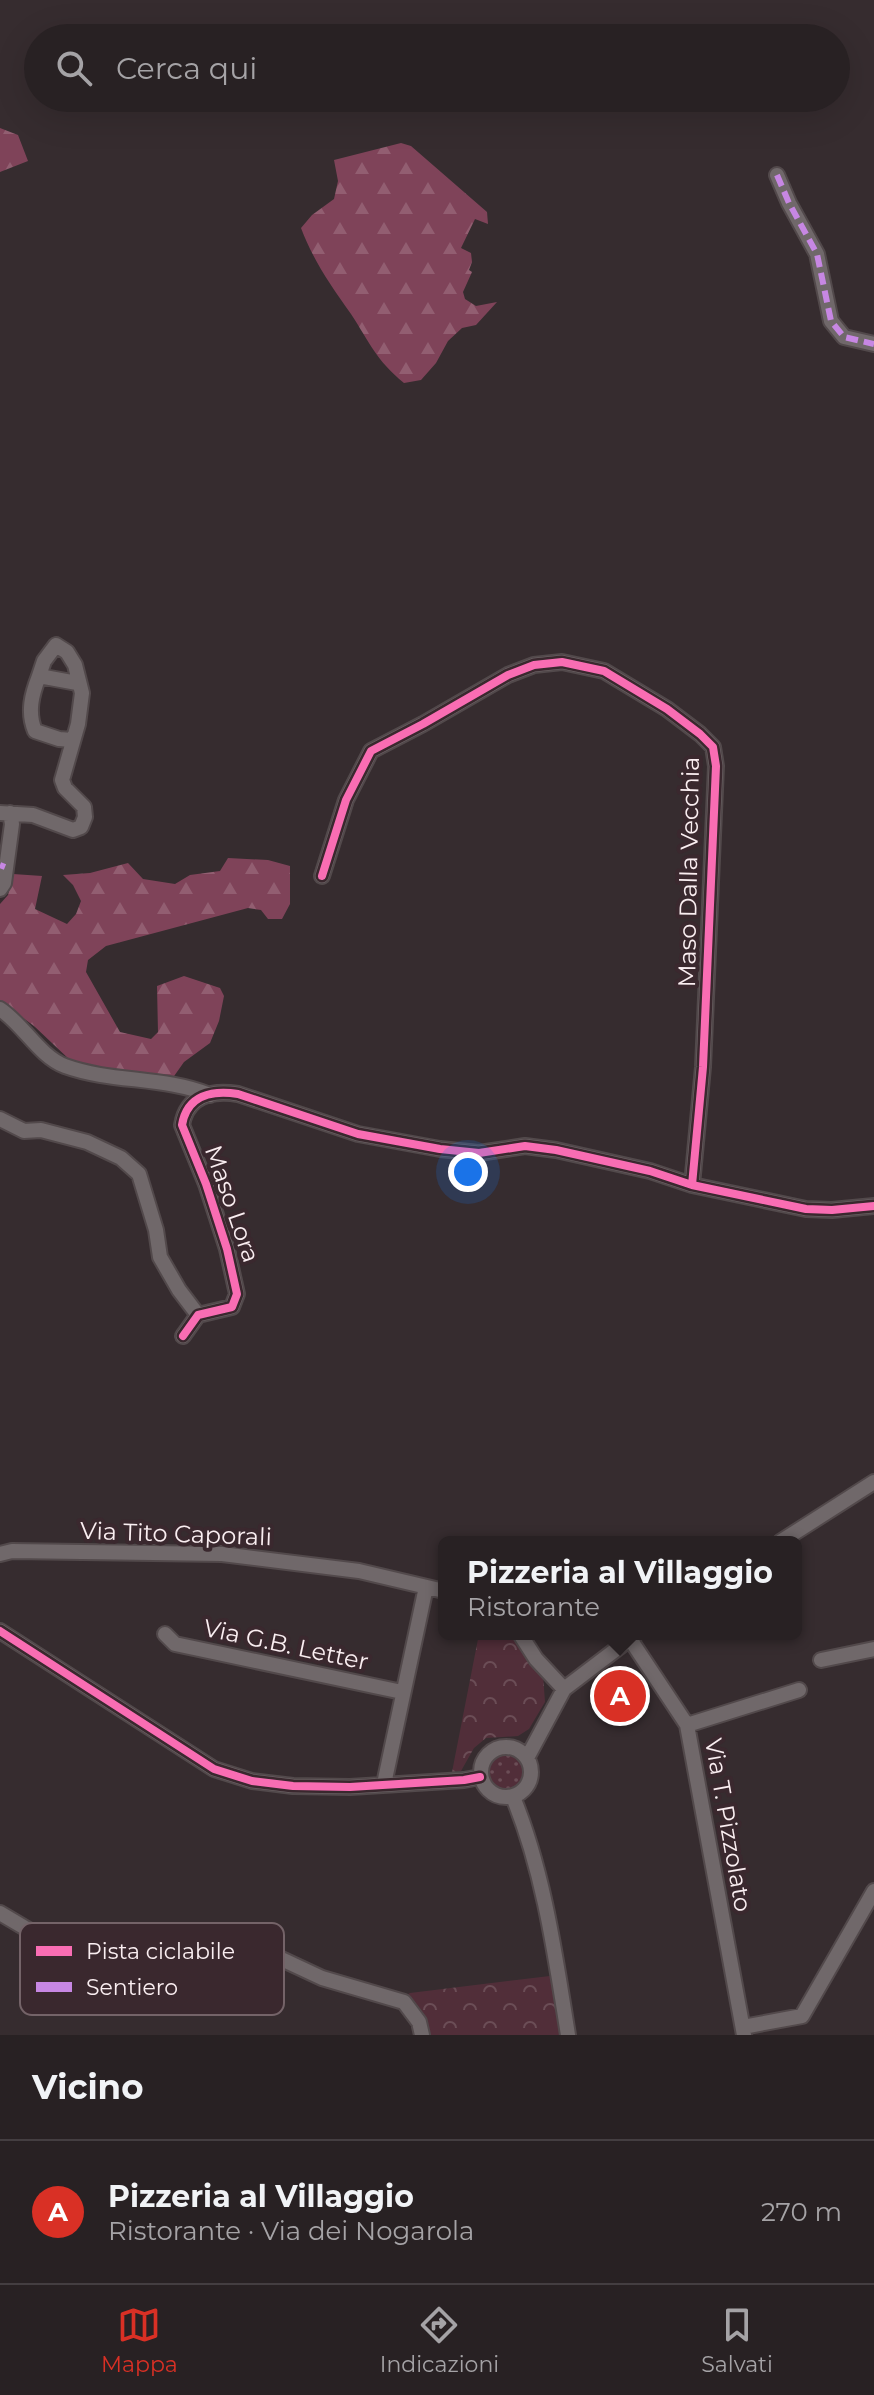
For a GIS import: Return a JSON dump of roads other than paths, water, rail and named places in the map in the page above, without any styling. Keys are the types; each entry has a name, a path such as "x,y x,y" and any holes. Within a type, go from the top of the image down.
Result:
{"street":[{"path":"777,175 817,254 831,321 844,337 874,344"},
{"path":"5,813 33,815 73,830 81,827 85,817 84,807 65,788 62,780 81,706 82,693 77,683 75,665 67,652 56,645 44,661 31,697 33,728 59,739 72,740"},
{"name":"Maso Dalla Vecchia","path":"322,876 346,800 371,751 508,675 534,665 562,662 604,671 667,709 700,734 713,747 716,766 703,1067 692,1185"},
{"path":"39,676 77,683"},
{"path":"0,889 4,883 2,866 12,824 5,813"},
{"path":"0,1009 62,1065 110,1077 185,1084 210,1095 218,1091 238,1094 358,1134 479,1153 525,1146 556,1150 650,1171 692,1185 806,1209 874,1206"},
{"name":"Maso Lora","path":"198,1315 232,1307 237,1294 216,1213 182,1125 184,1113 192,1102 210,1095"},
{"path":"0,1119 24,1131 41,1130 87,1142 121,1158 139,1174 156,1230 160,1257 198,1315 183,1336"},
{"path":"789,1536 874,1482"},
{"name":"Via Tito Caporali","path":"0,1554 12,1551 222,1554 359,1571 438,1590"},
{"path":"384,1784 426,1587"},
{"path":"0,1631 214,1769 252,1781 293,1786 350,1787 480,1777"},
{"name":"Via G.B. Letter","path":"165,1634 175,1644 402,1692"},
{"path":"524,1640 536,1659 564,1689"},
{"path":"527,1758 564,1689 628,1640"},
{"name":"Via T. Pizzolato","path":"635,1640 687,1725 744,2031"},
{"path":"821,1660 874,1649"},
{"path":"687,1725 799,1690"},
{"path":"496,1748 514,1748 527,1758 531,1765 530,1781 513,1797 492,1794 480,1777 483,1760 496,1748"},
{"path":"513,1797 525,1825 550,1923 568,2035"},
{"path":"744,2031 802,2016 874,1891"},
{"path":"0,1913 20,1925"},
{"path":"284,1960 322,1978 404,2002 419,2022 422,2035"}],"place":[{"name":"Pizzeria al Villaggio","path":"620,1696"}]}
